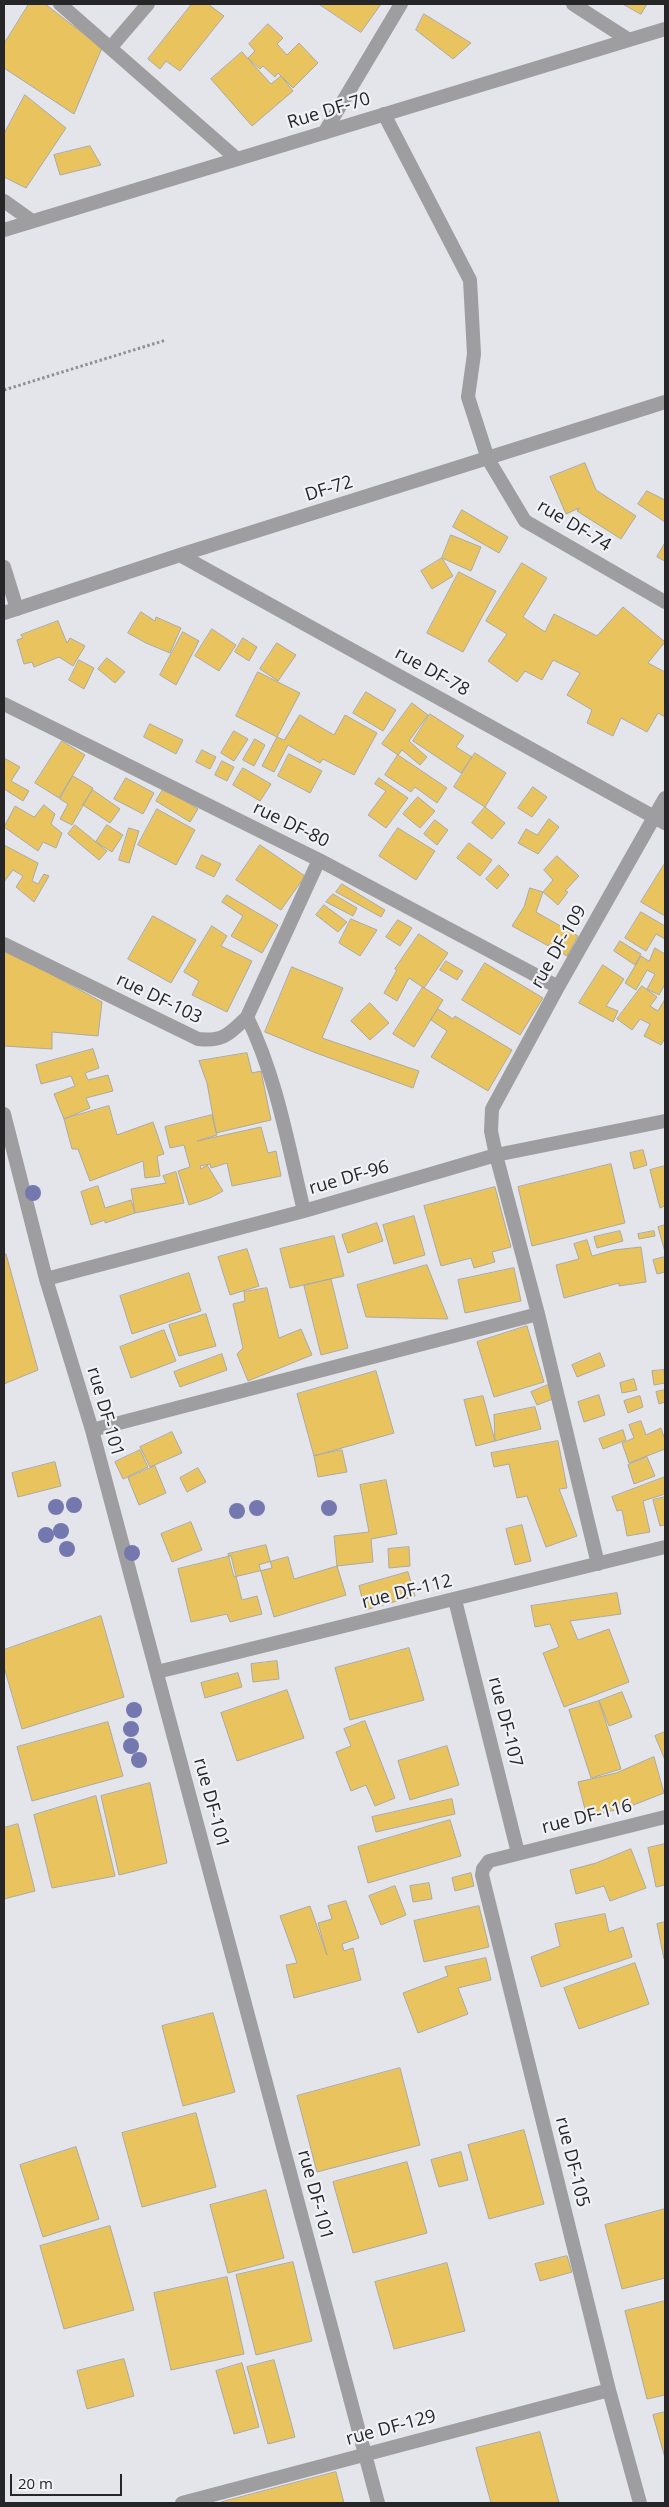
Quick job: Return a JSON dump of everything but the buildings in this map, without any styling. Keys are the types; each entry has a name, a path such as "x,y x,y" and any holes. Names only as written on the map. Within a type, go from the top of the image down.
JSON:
{"street":[{"path":"60,4 237,159"},
{"path":"111,47 148,4"},
{"path":"324,133 401,4"},
{"path":"573,4 629,40"},
{"name":"Rue DF-70","path":"4,230 665,29"},
{"name":"rue DF-74","path":"384,114 470,280 474,354 468,397 488,459 525,521 665,602"},
{"path":"4,201 32,221"},
{"name":"DF-72","path":"10,611 180,555 665,402"},
{"name":"rue DF-78","path":"180,555 660,820"},
{"path":"4,567 10,611"},
{"name":"rue DF-80","path":"4,704 319,860 558,987"},
{"name":"rue DF-109","path":"496,1155 490,1118 492,1109 558,987 660,820 665,798"},
{"name":"rue DF-103","path":"4,944 198,1039 214,1041 227,1036 247,1017 319,860"},
{"path":"247,1017 263,1048 304,1211"},
{"name":"rue DF-101","path":"4,1114 46,1279 92,1430 378,2503"},
{"name":"rue DF-96","path":"46,1279 304,1211 496,1155 665,1121"},
{"path":"496,1155 538,1314 598,1564"},
{"path":"92,1430 538,1314"},
{"name":"rue DF-112","path":"157,1672 665,1547"},
{"name":"rue DF-107","path":"455,1600 518,1854"},
{"name":"rue DF-116","path":"518,1854 665,1817"},
{"name":"rue DF-105","path":"518,1854 489,1861 483,1869 483,1882 640,2503"},
{"name":"rue DF-129","path":"182,2503 610,2390"}],"path":[{"path":"4,390 166,340"}]}
